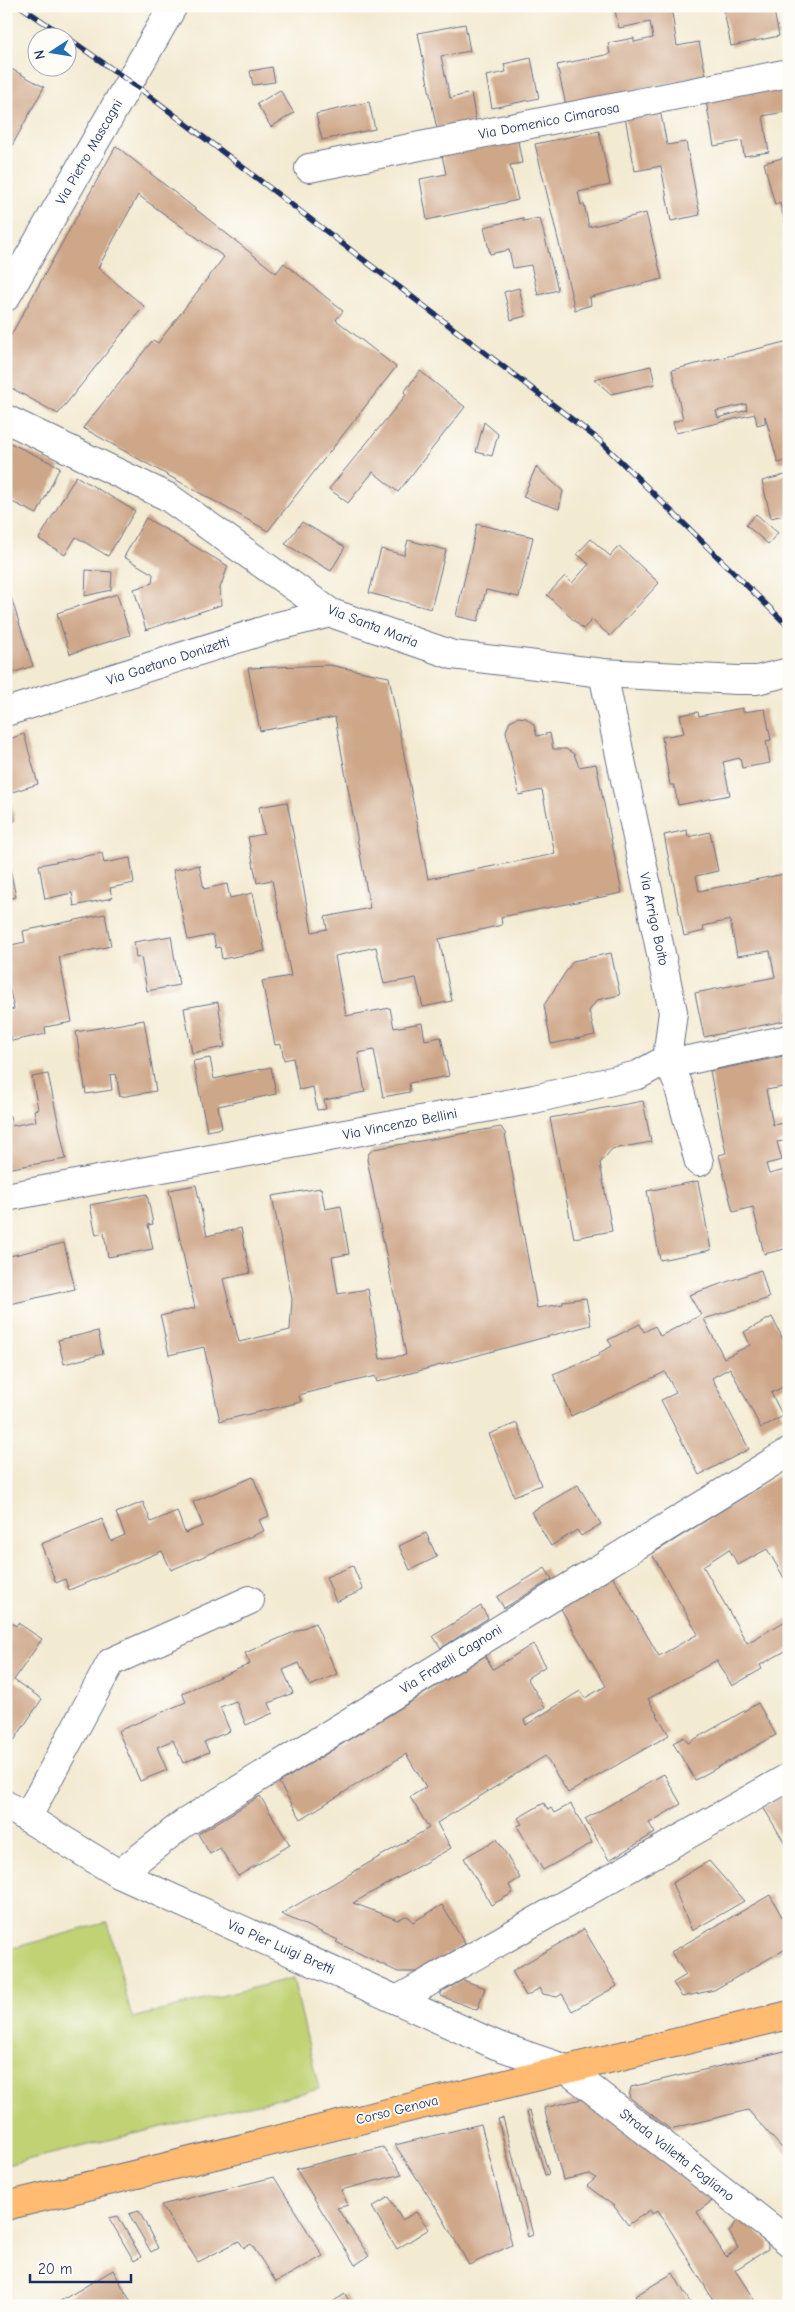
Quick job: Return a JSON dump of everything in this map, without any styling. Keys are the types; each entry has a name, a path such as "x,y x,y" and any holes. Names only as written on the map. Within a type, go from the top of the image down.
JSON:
{"main road":[{"name":"Corso Genova","path":"6,2206 789,2015"}],"street":[{"name":"Via Pietro Mascagni","path":"6,297 173,6"},
{"name":"Via Domenico Cimarosa","path":"308,168 789,73"},
{"name":"Via Santa Maria","path":"6,419 168,497 331,613 453,654 603,673 757,680 789,672"},
{"name":"Via Gaetano Donizetti","path":"6,712 278,626 331,613"},
{"name":"Via Arrigo Boito","path":"603,673 673,1012 667,1060"},
{"name":"Via Vincenzo Bellini","path":"6,1197 534,1099 638,1075 667,1060 689,1060 789,1039"},
{"path":"667,1060 678,1084 698,1162"},
{"name":"Via Fratelli Cagnoni","path":"119,1874 183,1824 789,1452"},
{"path":"16,1811 111,1662 250,1600"},
{"path":"397,2000 789,1777"},
{"name":"Via Pier Luigi Bretti","path":"16,1811 119,1874 496,2045 566,2069"},
{"name":"Strada Valletta Fogliano","path":"566,2069 789,2242"}],"green space":[{"path":"108,1922 132,2018 293,1978 319,2089 6,2165 6,1950"}],"building":[{"path":"614,6 671,6 677,46 699,42 706,75 566,105 557,65 610,54 608,43 634,38 634,42 653,38 650,22 619,28"},
{"path":"723,6 773,6 779,36 731,46"},
{"path":"465,24 470,51 441,56 450,98 471,93 476,122 437,130 418,33"},
{"path":"531,58 539,98 492,108 486,76 506,72 504,64"},
{"path":"6,66 44,87 6,157"},
{"path":"272,67 275,82 253,85 250,71"},
{"path":"789,84 789,111 763,116 769,152 744,156 742,141 714,146 706,101"},
{"path":"280,90 294,113 271,127 257,104"},
{"path":"369,102 375,129 322,140 316,114"},
{"path":"660,110 667,145 686,142 700,215 671,221 661,166 635,171 625,117"},
{"path":"599,131 610,185 578,192 581,205 584,204 589,227 646,213 662,279 590,297 591,305 575,310 535,144"},
{"path":"518,141 522,163 510,165 518,200 427,220 420,179 446,174 442,155"},
{"path":"116,146 276,273 284,263 343,311 336,320 396,367 268,531 83,428 153,340 158,343 224,257 138,195 98,268 144,306 58,414 6,385 6,344"},
{"path":"789,156 788,234 780,203 775,205 764,163"},
{"path":"523,218 523,221 540,218 558,290 538,295 531,265 513,268 509,250 490,254 484,227"},
{"path":"519,288 526,316 511,320 504,292"},
{"path":"789,341 789,460 778,463 765,416 765,423 757,425 755,414 676,433 673,422 683,419 672,370","holes":["746,404 747,410 718,418 716,411"]},
{"path":"651,366 655,384 611,394 594,379"},
{"path":"420,371 465,407 398,492 373,472 348,503 329,489 406,395 404,392"},
{"path":"484,422 498,434 492,456 476,452"},
{"path":"6,441 60,467 37,514 6,499"},
{"path":"536,467 563,491 559,509 523,497"},
{"path":"789,474 789,514 771,518 762,481"},
{"path":"76,476 135,511 108,556 76,537 65,555 39,539"},
{"path":"756,514 778,533 768,544 746,525"},
{"path":"146,518 228,566 220,588 221,605 146,630 134,589 152,583 153,574 124,557"},
{"path":"302,522 345,547 331,571 285,544"},
{"path":"477,524 533,537 519,597 486,590 478,621 456,616"},
{"path":"591,539 610,556 619,546 659,583 610,636 592,620 583,629 547,595 565,576 572,583 589,564 577,554"},
{"path":"408,540 446,550 431,609 369,593 381,549 404,555"},
{"path":"86,570 112,572 111,590 85,596"},
{"path":"6,582 33,666 6,675"},
{"path":"117,594 130,635 70,654 57,613"},
{"path":"329,665 389,677 428,879 555,854 542,790 519,795 506,731 510,721 518,717 526,718 534,725 537,736 550,733 553,749 566,749 574,754 579,767 596,764 622,893 501,917 502,925 439,939 452,1001 423,1007 416,978 384,984 376,947 335,956 346,1016 390,1008 394,1028 422,1023 425,1040 441,1037 449,1076 409,1083 410,1092 383,1097 374,1050 358,1053 365,1092 324,1100 326,1109 317,1110 313,1087 299,1090 293,1058 284,1060 281,1044 275,1045 262,981 291,976 272,880 257,883 248,837 264,834 259,807 287,802 312,932 327,929 325,917 370,908 335,717 260,731 248,668"},
{"path":"743,708 743,712 765,709 771,740 766,741 770,763 742,768 740,758 723,762 730,795 678,805 674,785 670,785 662,737 684,733 680,715 698,712 699,716"},
{"path":"24,734 38,784 9,793 15,821 6,823 6,740"},
{"path":"687,830 688,837 710,832 718,871 696,876 699,891 789,873 789,1020 704,1037 695,993 775,977 770,951 737,956 730,920 703,926 704,931 684,936 664,835"},
{"path":"102,853 104,863 130,858 134,883 110,888 112,898 74,906 72,893 45,899 39,865"},
{"path":"6,856 16,897 6,899"},
{"path":"199,865 204,889 227,884 230,898 253,893 265,951 222,959 220,947 216,948 213,935 188,940 173,870"},
{"path":"105,914 111,946 59,957 72,1022 45,1027 46,1034 12,1041 6,1015 6,1011 14,1009 6,974 6,946 25,942 23,931"},
{"path":"171,936 179,985 147,991 141,957 136,958 134,942"},
{"path":"611,953 620,995 597,1000 589,1011 595,1035 551,1044 544,1005 573,961"},
{"path":"218,1002 225,1047 192,1053 184,1008"},
{"path":"144,1020 156,1091 120,1097 116,1074 110,1075 112,1090 86,1094 76,1032"},
{"path":"789,1055 789,1086 766,1090 773,1125 789,1122 789,1140 777,1142 782,1160 766,1164 769,1174 789,1169 789,1248 764,1254 753,1207 733,1212 719,1155 726,1153 710,1071"},
{"path":"210,1058 214,1079 271,1067 276,1094 218,1106 222,1128 207,1131 193,1061"},
{"path":"48,1074 66,1159 6,1169 6,1114 10,1116 12,1126 36,1121 34,1110 38,1109 32,1077"},
{"path":"643,1101 651,1142 612,1149 600,1163 612,1231 574,1238 550,1118"},
{"path":"501,1127 505,1133 537,1308 563,1304 563,1301 586,1298 591,1325 377,1382 375,1376 299,1395 301,1402 220,1421 204,1347 169,1355 160,1316 195,1308 169,1190 196,1185 207,1236 241,1228 250,1273 223,1279 239,1342 290,1330 292,1299 272,1196 321,1188 325,1209 341,1206 349,1254 332,1257 338,1294 368,1289 380,1359 406,1355 367,1159 369,1153 374,1149"},
{"path":"698,1181 711,1250 660,1260 647,1191"},
{"path":"147,1194 153,1224 148,1225 153,1249 108,1257 104,1233 96,1235 90,1205"},
{"path":"64,1243 75,1289 6,1305 6,1257"},
{"path":"761,1270 769,1298 704,1319 724,1358 750,1345 744,1332 772,1317 784,1341 789,1339 789,1384 771,1393 783,1416 761,1428 730,1368 712,1378 749,1449 699,1475 661,1400 676,1393 665,1372 571,1416 553,1374 600,1355 599,1353 612,1346 608,1340 640,1324 644,1332 655,1326 660,1336 701,1315 689,1295"},
{"path":"98,1331 103,1354 64,1364 58,1340"},
{"path":"517,1423 541,1485 514,1496 489,1434"},
{"path":"789,1469 789,1586 767,1549 738,1565 729,1549 703,1566 747,1643 789,1619 789,1649 760,1665 762,1669 732,1686 717,1660 648,1699 669,1735 568,1793 545,1756 437,1823 451,1848 353,1903 398,1920 405,1916 409,1917 413,1922 442,1905 465,1944 417,1972 398,1972 336,1942 338,1940 281,1914 429,1828 410,1797 426,1787 406,1754 301,1819 279,1783 485,1656 493,1669 533,1644 546,1666 527,1678 545,1707 524,1720 526,1725 580,1691 585,1698 606,1686 561,1609 613,1577 659,1656 698,1634 652,1554"},
{"path":"253,1477 269,1516 259,1520 264,1531 171,1570 162,1551 69,1590 65,1579 56,1583 41,1544 102,1519 111,1541 116,1539 125,1535 116,1513 143,1502 151,1522 177,1511 185,1533 203,1526 193,1502"},
{"path":"578,1485 601,1524 581,1536 577,1530 551,1546 531,1512"},
{"path":"426,1533 437,1557 410,1570 399,1546"},
{"path":"353,1566 363,1590 336,1602 326,1577"},
{"path":"545,1568 552,1579 504,1608 497,1597"},
{"path":"481,1606 488,1618 441,1648 433,1636"},
{"path":"6,1619 16,1626 18,1623 42,1639 14,1680 42,1699 13,1742 6,1738"},
{"path":"315,1623 337,1674 310,1686 299,1663 283,1670 293,1693 269,1703 273,1713 246,1725 236,1701 220,1707 230,1731 204,1742 209,1752 183,1763 173,1740 157,1747 167,1770 140,1781 118,1731 186,1702 182,1693 250,1664 245,1653"},
{"path":"758,1703 776,1735 695,1780 673,1743 684,1737 688,1743"},
{"path":"664,1774 681,1804 649,1823 655,1833 609,1860 585,1819"},
{"path":"789,1792 789,1850 763,1807"},
{"path":"260,1796 290,1845 238,1876 220,1848 210,1854 198,1834"},
{"path":"544,1803 548,1810 551,1808 554,1813 571,1804 592,1843 543,1870 517,1826 522,1824 518,1818"},
{"path":"497,1839 520,1878 509,1885 513,1893 491,1905 464,1858"},
{"path":"709,1861 744,1901 692,1931 672,1883"},
{"path":"770,1895 782,1917 789,1916 789,1947 714,1990 682,1997 673,1983 686,1975 671,1952"},
{"path":"584,1929 617,1986 572,2011 562,1994 557,1997 543,1994 540,1988 526,1996 512,1971"},
{"path":"463,1980 485,1988 477,2010 441,1996 441,1992"},
{"path":"789,2050 789,2156 748,2110 670,2129 629,2097 631,2087"},
{"path":"585,2098 716,2198 697,2212 726,2257 738,2248 729,2232 740,2217 768,2241 768,2249 735,2270 758,2306 717,2306 658,2210 652,2214 650,2210 628,2225 614,2206 587,2186 596,2178 590,2174 563,2180 544,2108"},
{"path":"530,2111 549,2174 545,2175 527,2112"},
{"path":"503,2118 533,2235 528,2237 498,2119"},
{"path":"481,2124 512,2245 469,2265 439,2212 395,2145"},
{"path":"383,2147 402,2174 341,2190 348,2205 337,2208 369,2256 355,2265 296,2169"},
{"path":"274,2177 323,2256 276,2282 251,2244 244,2248 239,2241 198,2262 161,2205"},
{"path":"389,2197 402,2220 416,2212 429,2229 397,2249 372,2207"},
{"path":"139,2211 158,2248 151,2252 129,2214"},
{"path":"118,2216 141,2257 134,2261 109,2218"},
{"path":"113,2270 131,2302 125,2306 52,2306"},
{"path":"673,2273 692,2306 641,2306 635,2296"},
{"path":"345,2294 352,2306 326,2306"}],"railway":[{"path":"20,6 52,28"},
{"path":"78,45 143,91 599,440 789,627"}]}
